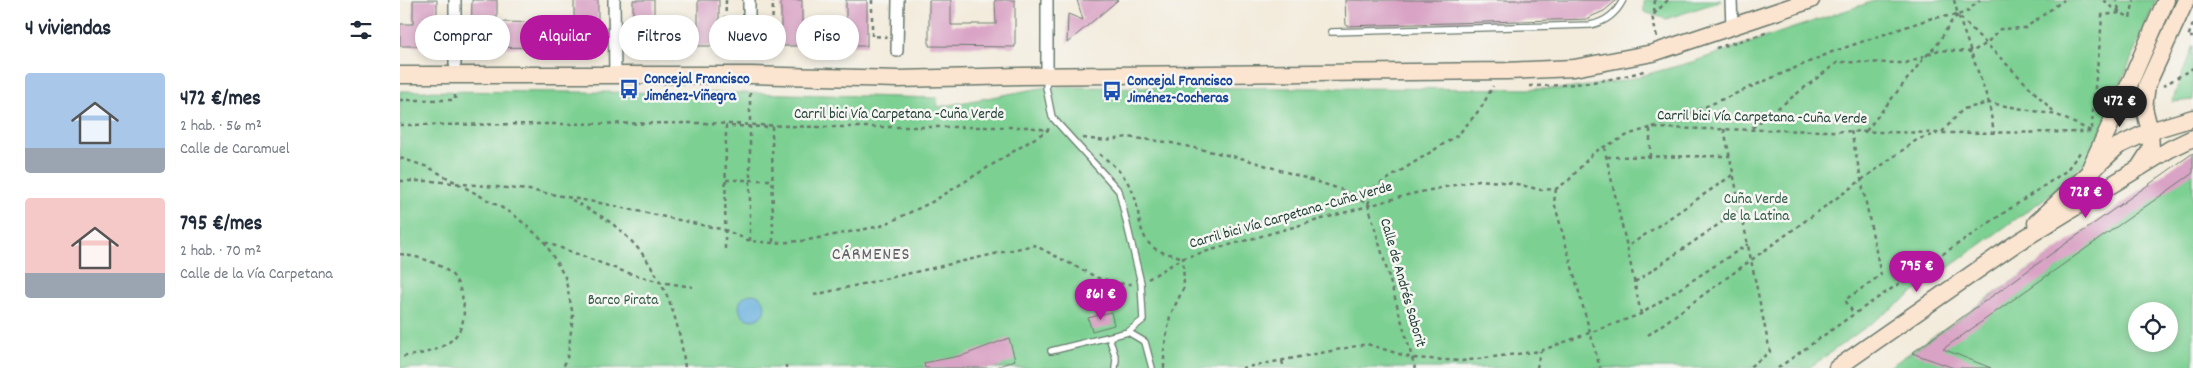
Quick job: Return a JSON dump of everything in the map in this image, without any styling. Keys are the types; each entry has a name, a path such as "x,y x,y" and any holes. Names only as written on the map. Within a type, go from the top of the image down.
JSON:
{"street":[{"path":"455,0 455,64"},
{"path":"614,0 615,75"},
{"path":"749,0 749,15"},
{"path":"898,0 898,51"},
{"path":"1047,0 1047,76"},
{"path":"1731,0 1732,26"},
{"path":"400,75 750,75 898,79 1507,71 1574,68 1660,50 1811,0"},
{"path":"2015,244 2088,172 2099,141 2166,0"},
{"path":"2139,168 2151,148 2150,131 2144,108 2147,85 2186,0"},
{"path":"2099,141 2118,146 2150,131 2193,118"},
{"path":"1837,368 2015,244 2170,148 2193,138"},
{"path":"2099,141 2118,167 2139,168"}],"lane":[{"path":"1331,32 1590,25 1610,18 1623,0"},
{"path":"1047,76 1046,87 1052,117 1119,191 1141,283 1143,320 1128,332 1051,351"},
{"path":"1128,332 1145,342 1152,368"},
{"path":"1109,337 1116,359 1115,368"}],"path":[{"path":"872,0 872,36 898,37"},
{"path":"1655,0 1654,14 1652,16 1660,50"},
{"path":"1654,14 1668,0"},
{"path":"1954,0 1989,103 1994,133"},
{"path":"1650,157 1650,128 1686,115 1832,52 1932,18 1958,15 1966,12 1980,0"},
{"path":"1751,128 1838,62 1906,63 1924,58 1939,50 1971,52 1986,44 2000,29 2025,28 2064,0"},
{"path":"2104,0 2120,13 2130,18 2134,0"},
{"path":"2116,0 2120,13"},
{"path":"2099,141 2093,98 2100,50 2102,14 2120,13"},
{"path":"1958,15 2057,115 2099,141"},
{"path":"1866,131 1924,58 1937,45 1951,22 1958,15"},
{"path":"2193,24 2188,37 2193,37"},
{"path":"1710,51 1766,33"},
{"path":"1527,86 1562,86 1624,77 1652,68"},
{"path":"1082,138 1106,141 1126,138 1167,142 1245,159 1340,189 1368,204 1375,187 1458,135 1481,108 1492,86 1501,86"},
{"path":"400,100 455,100 455,92"},
{"path":"750,93 750,241"},
{"path":"1648,335 1918,139 1941,133 1963,109 1989,103 2057,115"},
{"path":"400,181 431,181 529,190 725,230 750,241 773,243 802,241 881,226 932,202 1048,130 1052,117"},
{"name":"Carril bici Vía Carpetana -Cuña Verde","path":"400,125 597,123 827,127 1028,127 1048,130 1072,138"},
{"path":"1759,123 1761,130"},
{"path":"725,249 726,126 772,127 773,243"},
{"name":"Carril bici Vía Carpetana -Cuña Verde","path":"1094,150 1116,166 1128,183 1135,199 1140,228 1154,248 1183,258 1368,204 1480,180 1513,183 1541,190 1556,190 1569,180 1594,152 1630,134 1650,128 1994,133 2099,141"},
{"path":"1724,129 1770,352 1748,368"},
{"path":"1851,131 1863,180 1881,274 1845,300 1854,314"},
{"path":"1604,147 1642,314"},
{"path":"1778,368 1854,314 2066,171 2084,148"},
{"path":"1607,158 1730,156"},
{"path":"400,158 428,168 513,214 544,241 565,277 572,315 568,355 563,368"},
{"path":"1627,247 1734,174"},
{"path":"726,180 772,180"},
{"path":"1556,190 1554,202 1600,368"},
{"path":"569,198 614,225 641,250 667,291 682,342 685,368"},
{"name":"Calle de Andrés Saborit","path":"1368,204 1415,368"},
{"path":"1634,282 1741,209"},
{"path":"544,241 625,272 660,282 693,287"},
{"path":"1242,368 1367,344 1412,358 1462,361 1540,351 1590,331 1642,314 1748,244"},
{"path":"814,295 1034,246 1098,278 1124,284 1141,283 1183,258 1184,286 1170,316 1164,351 1164,368"},
{"path":"400,254 435,263 452,274 461,292 464,310 462,329 450,342 423,354 400,357"},
{"path":"1537,368 1540,351"},
{"path":"1282,361 1284,368"}],"green space":[{"path":"1644,0 1721,1 1666,19 1644,12"},
{"name":"Cuña Verde de la Latina","path":"1877,0 2156,0 2089,159 2048,196 1809,368 400,368 400,91 750,93 937,98 938,107 1046,87 1565,89 1622,81 1692,62"},
{"path":"2193,45 2193,100 2172,102"},
{"path":"2193,156 2193,368 1888,368"}],"water":[{"path":"752,294 761,298 765,307 761,316 752,320 743,316 739,307 743,298"}],"building":[{"path":"413,0 437,0 437,15 415,15 415,46 400,46 400,24 413,24"},
{"path":"472,0 497,0 497,15 472,15"},
{"path":"574,0 598,0 598,15 574,15"},
{"path":"633,0 654,0 654,15 633,15"},
{"path":"698,0 719,0 719,15 709,15 709,46 699,46"},
{"path":"781,0 802,0 802,15 796,15 796,46 786,46 786,15 781,15"},
{"path":"846,0 867,0 867,46 859,46 859,15 846,15"},
{"path":"929,0 951,0 951,25 972,25 996,24 995,0 1015,0 1015,47 929,46"},
{"path":"1077,0 1118,0 1067,43 1068,14 1083,20"},
{"path":"1345,0 1617,0 1604,11 1590,17 1590,19 1346,26"},
{"path":"510,22 520,22 520,47 510,47"},
{"path":"2193,153 2193,173 1943,349 1991,368 1954,368 1912,353"},
{"path":"1111,312 1114,325 1092,331 1088,318"},
{"path":"1009,338 1015,360 994,368 925,368 924,363 964,355"}],"place":[{"name":"Concejal Francisco Jiménez-Viñegra","path":"629,89"},
{"name":"Concejal Francisco Jiménez-Cocheras","path":"1112,91"}],"district":[{"name":"CÁRMENES","path":"871,255"}],"park label":[{"name":"Barco Pirata","path":"623,301"}]}
